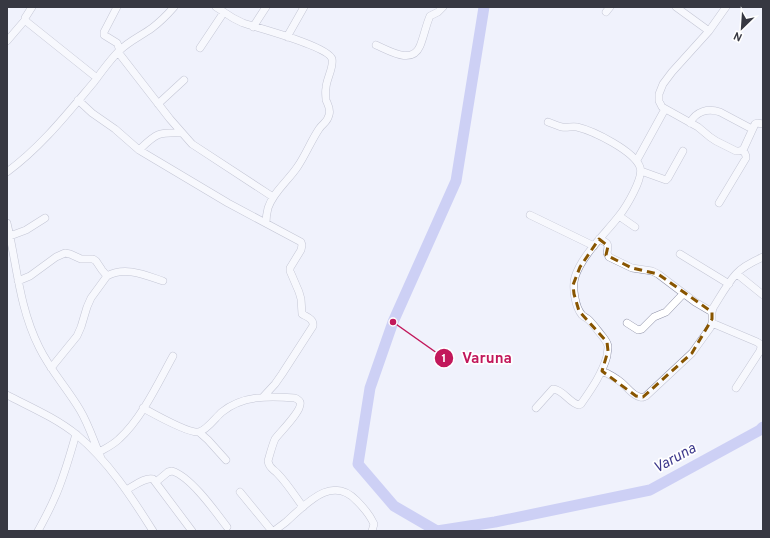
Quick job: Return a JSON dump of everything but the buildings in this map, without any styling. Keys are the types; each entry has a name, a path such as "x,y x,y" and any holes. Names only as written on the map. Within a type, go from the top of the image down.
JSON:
{"street":[{"path":"7,41 25,20 32,7"},
{"path":"117,7 104,34 118,43 119,51 158,104 182,133 197,148 273,197"},
{"path":"7,172 39,145 119,51 152,28 174,7"},
{"path":"216,7 243,24 287,37 320,49 332,58 332,64 326,87 326,96 330,114 327,122 319,129 298,166 273,197 268,208 266,223"},
{"path":"253,27 266,7"},
{"path":"287,37 304,7"},
{"path":"376,45 398,54 407,56 413,54 417,51 420,45 430,16 443,7"},
{"path":"676,7 709,31"},
{"path":"726,7 709,31 680,62 663,84 659,94 659,102 662,108 698,127 716,141 736,151 744,148 755,124 763,124"},
{"path":"200,48 224,12"},
{"path":"25,20 97,78"},
{"path":"158,104 184,80"},
{"path":"78,100 139,150 228,203 302,244 301,250 290,268 290,271 301,299 302,314 312,320 313,324 282,374 263,397"},
{"path":"637,160 665,109"},
{"path":"690,123 699,112 715,110 752,129"},
{"path":"536,408 553,389 558,390 575,404 581,404 602,372 605,365 608,346 607,342 579,311 574,294 574,285 580,267 599,239 619,216 630,198 638,183 641,171 637,160 614,143 573,126 561,127 548,122"},
{"path":"139,150 148,141 160,133 182,133"},
{"path":"719,203 746,158 745,153 742,150"},
{"path":"641,171 666,180 683,151"},
{"path":"530,215 594,246"},
{"path":"619,216 635,227"},
{"path":"10,236 26,230 46,218"},
{"path":"7,223 18,281 30,326 39,347 51,368 80,409 100,455"},
{"path":"599,239 608,244 607,253 609,257 632,268 639,270 646,269 658,274 683,294 712,312"},
{"path":"18,281 30,276 56,257 65,253 81,259 93,259 108,276"},
{"path":"680,254 729,284"},
{"path":"602,372 621,381 636,396 643,397 672,373 692,352 710,328 712,323 712,312 737,274 746,266 763,257"},
{"path":"51,368 77,336 82,327 91,298 108,276 114,272 121,271 144,275 162,281"},
{"path":"737,274 763,295"},
{"path":"627,323 638,330 642,329 654,317 666,312 683,294"},
{"path":"712,323 760,344 760,351 736,388"},
{"path":"100,455 127,431 143,408 173,356"},
{"path":"8,397 57,421 76,434 100,455 126,490 153,531"},
{"path":"199,432 223,411 246,400 263,397 295,398 299,400 300,406 292,420 276,439 268,461 271,468 284,481 303,507"},
{"path":"143,408 172,423 192,431 199,432 226,460"},
{"path":"38,531 56,496 76,434"},
{"path":"156,482 168,472 172,471 181,476 194,486 228,527"},
{"path":"126,490 150,478 153,479 192,531"},
{"path":"240,492 273,531 285,523 314,497 324,492 335,490 345,492 353,497 371,517 374,524 372,531"}],"highlighted area":[{"path":"599,239 608,246 606,255 632,268 658,274 712,312 712,319 692,353 643,397 636,396 602,371 608,351 607,342 579,311 573,285 580,267"}],"waterway":[{"name":"Varuna","path":"484,7 456,181 393,322 370,388 358,464 394,506 437,531 495,522 650,490 763,427"}],"place":[{"name":"Varuna","path":"393,322"}]}
